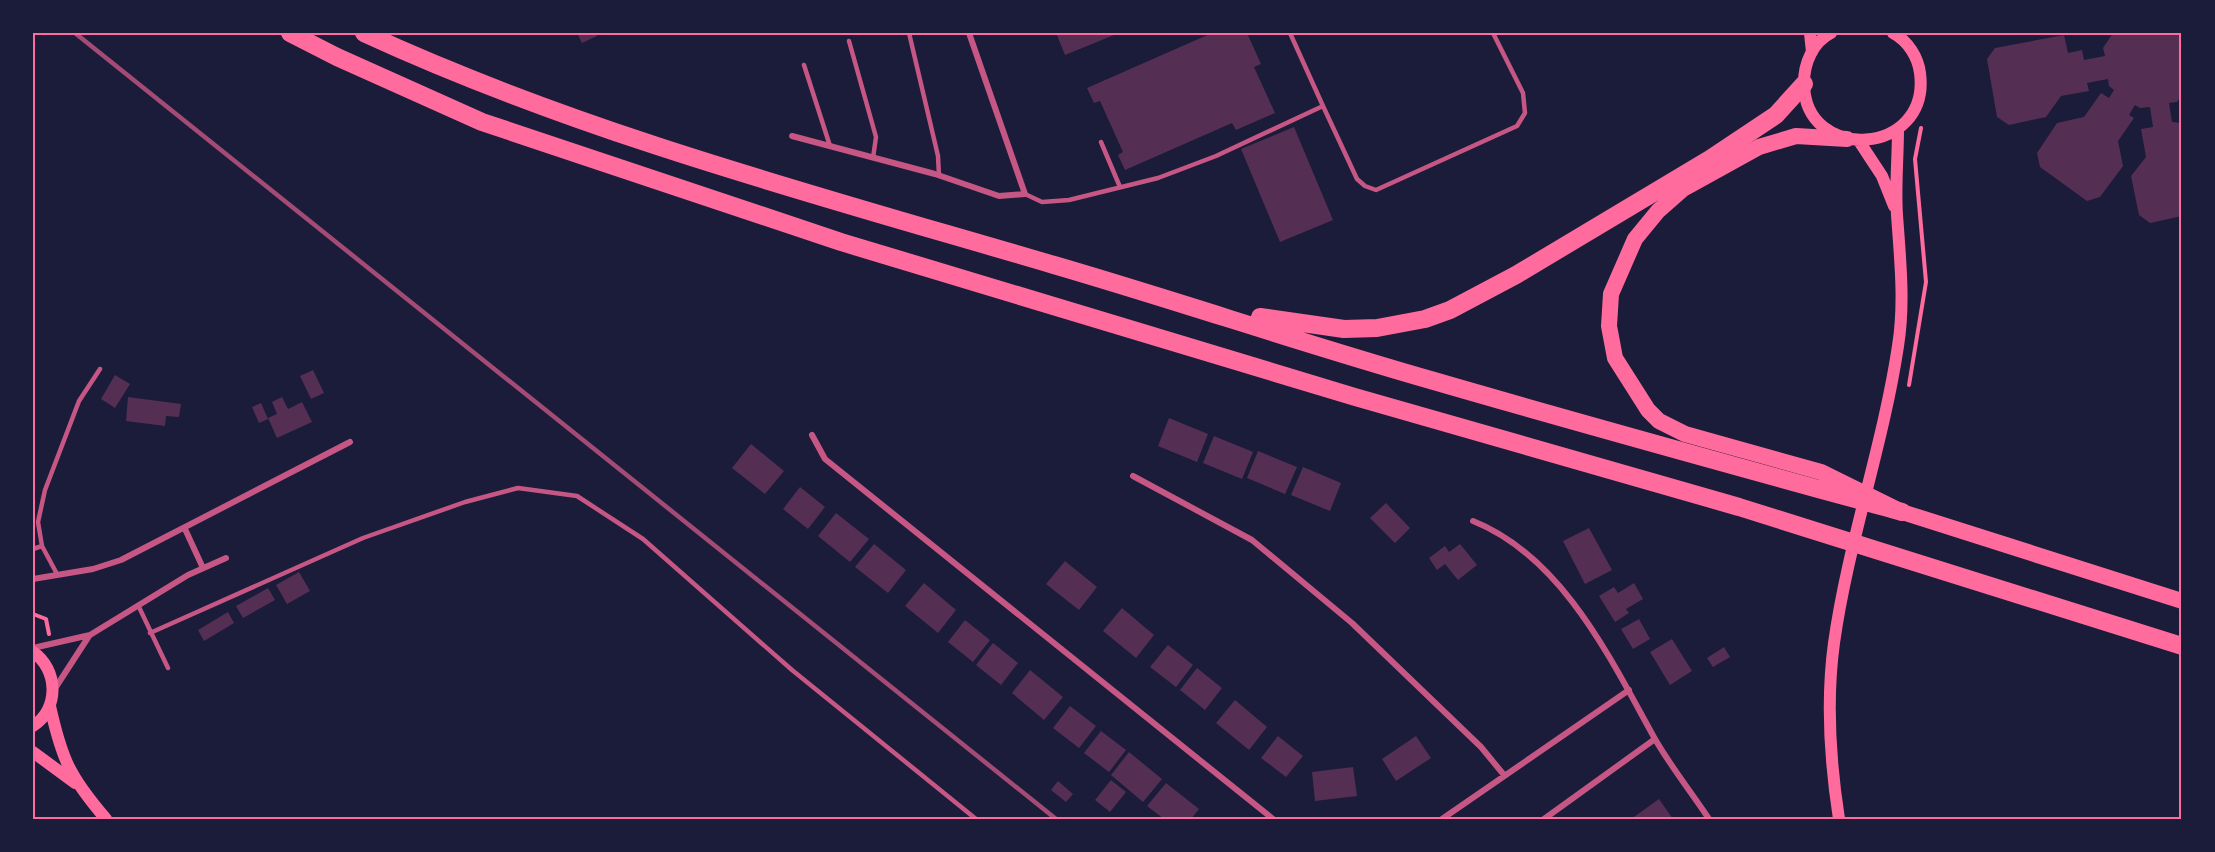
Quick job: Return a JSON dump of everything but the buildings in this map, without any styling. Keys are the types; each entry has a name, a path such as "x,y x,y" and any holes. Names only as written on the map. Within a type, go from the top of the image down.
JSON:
{"highway":[{"path":"290,33 337,57 482,122 841,242 1355,397 1739,507 2182,646"},
{"path":"364,33 429,63 544,107 885,215 1208,310 1429,380 1902,512 2182,601"},
{"path":"1208,310 1344,329 1377,328 1425,320 1516,275 1710,159 1776,115 1804,84"},
{"path":"1853,140 1796,136 1768,144 1716,169 1683,189 1658,211 1635,239 1611,294 1609,326 1615,357 1648,410 1659,421 1685,434 1821,472 1902,512"}],"main road":[{"path":"1810,33 1812,52"},
{"path":"1831,33 1825,36 1812,52 1807,62 1804,84 1809,107 1815,117 1833,133 1853,140 1872,140 1898,129 1912,114 1918,102 1921,81 1915,57 1909,46 1893,33"},
{"path":"1839,819 1830,739 1830,685 1842,596 1880,440 1899,344 1901,255 1897,213 1898,129"},
{"path":"1853,140 1881,176 1897,213"},
{"path":"33,650 46,664 54,690 50,706 39,722 33,726"},
{"path":"50,706 59,749 76,784"},
{"path":"33,753 76,784 106,819"}],"street":[{"path":"792,136 939,176 999,196 1025,194 969,33"},
{"path":"812,435 825,459 1273,819"},
{"path":"33,579 93,569 121,560 350,442"},
{"path":"1133,476 1252,540 1352,623 1481,747 1504,775"},
{"path":"1473,521 1510,542 1540,567 1585,622 1629,690 1655,739 1710,819"},
{"path":"185,529 203,568"},
{"path":"33,650 90,635 203,568 226,558"},
{"path":"54,690 90,635"},
{"path":"1442,819 1629,690"},
{"path":"1544,819 1655,739"}],"lane":[{"path":"909,33 939,156 939,176"},
{"path":"1290,33 1357,179 1365,186 1376,190 1517,126 1525,113 1523,93 1493,33"},
{"path":"849,41 876,137 873,158"},
{"path":"804,65 830,146"},
{"path":"1025,194 1042,202 1069,200 1158,178 1216,156 1323,106"},
{"path":"1101,142 1120,187"},
{"path":"57,574 42,546 39,522 45,490 79,401 100,369"},
{"path":"150,633 363,538 465,502 518,488 576,496 644,539 792,670 975,819"},
{"path":"33,549 42,546"},
{"path":"138,606 168,668"}],"path":[{"path":"1907,393 1926,282 1915,159 1918,135 1923,125"},
{"path":"33,614 46,619 49,637 52,636"}],"railway":[{"path":"75,33 1056,819"}]}
